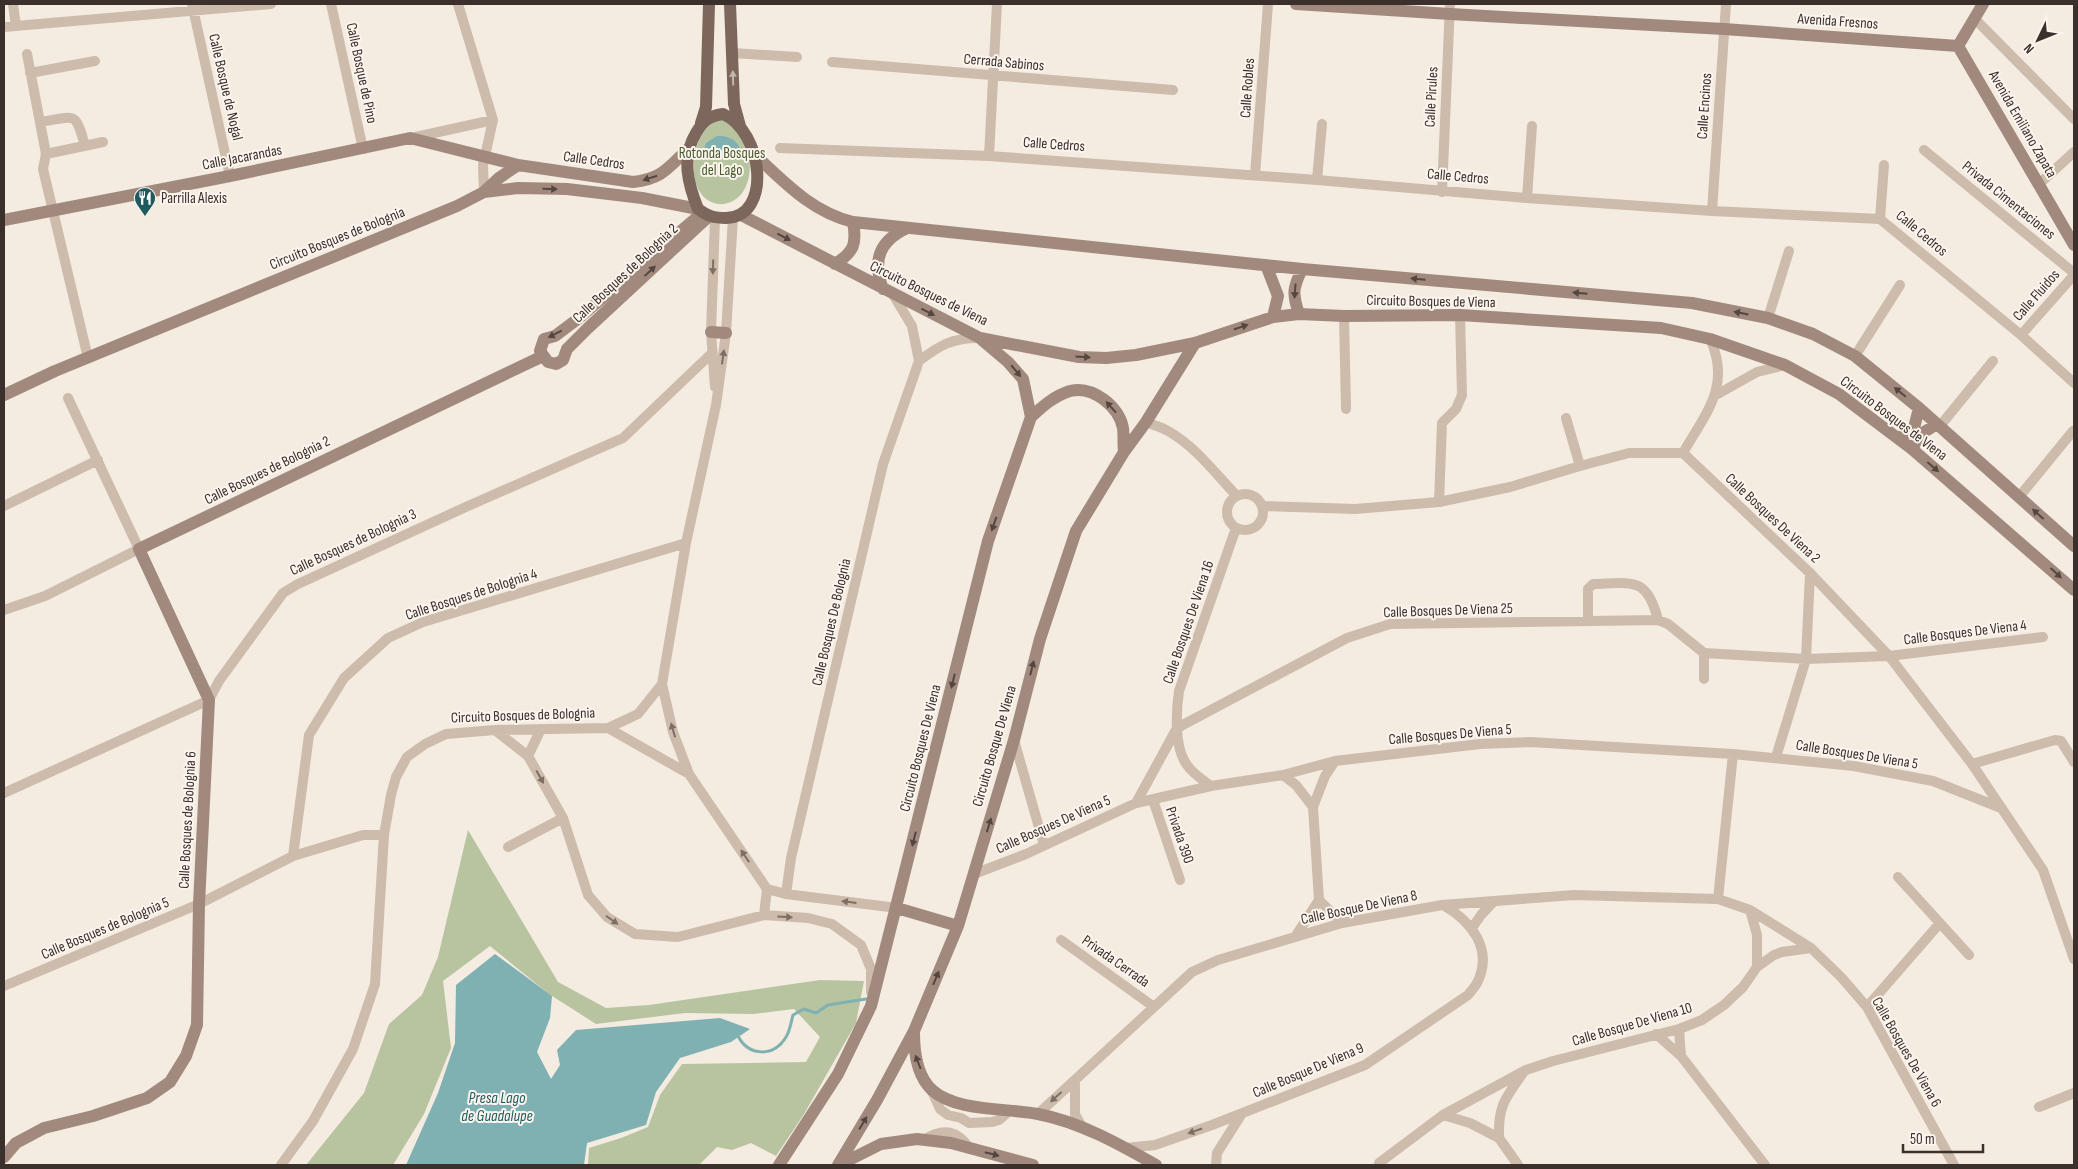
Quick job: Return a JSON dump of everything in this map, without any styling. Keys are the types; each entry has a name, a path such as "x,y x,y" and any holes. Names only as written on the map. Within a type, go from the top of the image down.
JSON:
{"main road":[{"path":"702,123 712,116 723,114 733,119 749,140 755,155 757,186 753,200 737,216 706,214 690,188 688,150 702,123 706,107 708,4"},
{"path":"730,4 734,104 740,126"},
{"name":"Avenida Fresnos","path":"1296,4 1450,9 1958,46"},
{"path":"1958,46 1983,4"},
{"name":"Avenida Emiliano Zapata","path":"1958,46 2074,245"},
{"name":"Calle Jacarandas","path":"4,220 52,209 230,176 410,138 486,156"},
{"name":"Calle Cedros","path":"486,156 518,165 633,182 650,180 663,172 688,150"},
{"name":"Circuito Bosques de Viena","path":"755,155 810,204 830,215 853,222 1302,269 1692,303 1768,318 1813,334 1855,356 1919,408 2074,546"},
{"path":"518,165 518,188"},
{"path":"484,192 499,178 518,165"},
{"name":"Circuito Bosques de Bolognia","path":"4,395 88,358 457,206 484,192 518,188 586,192 642,198 706,214"},
{"name":"Calle Bosques de Bolognia 2","path":"706,214 588,328 568,349 563,360 556,364 548,362 540,351 544,339 555,336 579,318 706,214"},
{"name":"Circuito Bosques de Viena","path":"737,216 980,338 1078,357 1106,358 1136,355 1195,344 1273,316 1299,314 1344,316 1460,315 1661,328 1710,339 1785,366 1839,394 1912,448 2074,590"},
{"path":"835,264 853,248 855,243 853,222"},
{"path":"888,291 878,271 880,253 886,242 907,228"},
{"path":"1266,265 1278,296 1273,316"},
{"path":"1299,314 1293,293 1302,269"},
{"path":"711,332 726,333"},
{"name":"Circuito Bosques De Viena","path":"779,1165 838,1074 871,1006 988,541 1031,417 1023,380 1008,362 980,338"},
{"name":"Circuito Bosque De Viena","path":"839,1165 914,1031 958,926 1014,740 1040,639 1067,553 1082,519 1195,344"},
{"name":"Calle Bosques de Bolognia 2","path":"139,549 543,356"},
{"path":"1031,417 1048,401 1071,391 1084,391 1100,397 1114,408 1123,428 1124,452"},
{"path":"1899,438 1914,428 1919,408"},
{"path":"1912,448 1921,434 1938,425"},
{"name":"Calle Bosques de Bolognia 6","path":"4,1157 16,1143 44,1128 93,1116 147,1098 170,1082 186,1056 198,1025 199,904 209,700 139,549"},
{"path":"897,908 958,926"},
{"path":"914,1031 915,1055 931,1089 952,1101 1009,1112 1038,1114 1082,1127 1156,1165"},
{"path":"839,1165 881,1144 930,1136 1030,1165"}],"street":[{"path":"12,4 16,26"},
{"path":"4,27 192,7 271,4"},
{"name":"Calle Bosque de Pino","path":"331,4 363,149"},
{"path":"458,4 493,120 482,177 484,192"},
{"path":"989,156 997,4"},
{"name":"Calle Robles","path":"1255,175 1268,4"},
{"name":"Calle Encinos","path":"1712,210 1726,4"},
{"name":"Calle Bosque de Nogal","path":"192,7 230,176"},
{"name":"Calle Pirules","path":"1442,192 1450,9"},
{"path":"1975,18 2074,119"},
{"path":"27,54 46,154 43,167 88,358"},
{"path":"732,54 797,57"},
{"path":"30,73 95,61"},
{"name":"Cerrada Sabinos","path":"832,62 1173,90"},
{"path":"40,122 76,119 85,146"},
{"path":"410,138 493,120"},
{"path":"1317,180 1322,124"},
{"path":"1527,198 1532,126"},
{"path":"46,154 103,142"},
{"name":"Calle Cedros","path":"780,148 989,156 1255,175 1442,192 1880,219 2021,336 2074,384"},
{"name":"Privada Cimentaciones","path":"1924,150 2074,274"},
{"path":"2039,184 2074,152"},
{"path":"1880,219 1884,166"},
{"name":"Circuito Bosques de Bolognia","path":"706,214 711,354 716,405"},
{"name":"Circuito Bosques de Bolognia","path":"280,1165 313,1122 353,1049 375,984 384,835 390,795 396,777 408,757 425,744 446,734 495,730 608,728 638,714 662,684 686,543 716,405 726,333 737,216"},
{"path":"1768,318 1789,251"},
{"name":"Calle Fluidos","path":"2021,336 2074,274"},
{"path":"1855,356 1900,285"},
{"path":"888,291 912,326 919,360 946,342 963,338 980,338"},
{"path":"1439,502 1442,423 1456,409 1462,395 1460,315"},
{"path":"1344,316 1346,409"},
{"path":"579,318 588,328"},
{"path":"1262,506 1355,508 1439,502 1510,488 1580,466 1629,454 1683,454 1716,395 1719,363 1710,339"},
{"name":"Calle Bosques de Bolognia 3","path":"209,700 219,681 283,593 298,584 468,506 623,438 711,354"},
{"name":"Calle Bosques De Bolognia","path":"786,894 791,858 881,474 919,360"},
{"path":"1938,425 1993,361"},
{"path":"1716,395 1757,372 1785,366"},
{"name":"Calle Bosques de Bolognia 6","path":"68,398 139,549"},
{"path":"1566,418 1580,466"},
{"path":"1146,422 1168,431 1194,451 1236,495"},
{"path":"2019,497 2073,431"},
{"name":"Calle Bosques De Viena 2","path":"1683,454 1810,573 1890,656 1972,764 2042,870 2074,959"},
{"path":"4,506 98,460"},
{"path":"1252,494 1262,506 1263,517 1257,526 1246,530 1236,528 1226,516 1230,500 1236,495 1252,494"},
{"name":"Calle Bosques De Viena 16","path":"1211,786 1186,765 1181,755 1176,707 1179,691 1236,528"},
{"name":"Calle Bosques de Bolognia 4","path":"293,856 309,735 344,678 388,638 423,622 686,543"},
{"name":"Calle Bosques de Bolognia 2","path":"4,610 45,596 139,549"},
{"path":"1776,757 1806,659 1810,573"},
{"path":"1588,621 1588,589 1590,586 1593,584 1634,583 1649,595 1653,601 1658,620 1668,624 1704,653 1806,659"},
{"name":"Calle Bosques De Viena 25","path":"1177,728 1347,638 1379,627 1403,624 1658,620"},
{"name":"Calle Bosques De Viena 4","path":"1806,659 1890,656 2043,637"},
{"path":"1704,653 1704,679"},
{"path":"662,684 673,732 689,774 767,889 764,915"},
{"path":"4,793 209,700"},
{"path":"608,728 689,774"},
{"name":"Calle Bosques De Viena 16","path":"1136,803 1177,728"},
{"path":"528,756 541,729"},
{"name":"Circuito Bosques de Bolognia","path":"495,730 528,756 562,818 588,894 607,917 635,934 678,937 764,915 808,918 832,924 861,945 871,968 871,1006"},
{"path":"1014,740 1044,845"},
{"path":"1972,764 2055,740 2061,741 2074,762"},
{"name":"Calle Bosques De Viena 5","path":"974,874 1044,845 1136,803 1211,786 1284,775 1335,762 1480,744 1530,742 1776,757 1854,766 1933,781 2001,808"},
{"path":"1718,899 1733,754"},
{"path":"1295,937 1319,900 1312,807 1325,776 1335,762"},
{"path":"1284,775 1296,785 1312,807"},
{"name":"Privada 390","path":"1153,800 1180,880"},
{"path":"508,847 562,818"},
{"name":"Calle Bosques de Bolognia 5","path":"4,986 199,904 293,856 363,835 384,835"},
{"path":"1898,877 1970,955"},
{"path":"767,889 786,894 897,908"},
{"name":"Calle Bosque De Viena 8","path":"1038,1114 1192,972 1218,960 1342,923 1442,904 1574,896 1718,899"},
{"name":"Calle Bosques De Viena 6","path":"1718,899 1750,910 1811,948 1841,976 1867,1006 1954,1165"},
{"path":"1319,900 1342,923"},
{"path":"1472,928 1494,901"},
{"name":"Calle Bosque De Viena 9","path":"1126,1148 1155,1145 1241,1115 1365,1064 1468,995 1477,983 1482,963 1480,944 1472,928 1458,914 1442,904"},
{"path":"1750,910 1758,935 1757,967"},
{"path":"1867,1006 1940,923"},
{"name":"Privada Cerrada","path":"1061,940 1154,1007"},
{"name":"Calle Bosque De Viena 10","path":"1379,1163 1443,1116 1526,1070 1553,1061 1679,1029 1702,1020 1724,1005 1743,987 1757,967 1774,955 1811,948"},
{"path":"1679,1029 1681,1056"},
{"path":"1656,1034 1681,1056 1762,1164"},
{"path":"1499,1138 1498,1119 1501,1106 1526,1070"},
{"path":"1075,1080 1075,1114 1082,1127"},
{"path":"930,1136 942,1122 940,1109 931,1089"},
{"path":"2039,1107 2074,1092"},
{"path":"940,1109 948,1115 961,1118 969,1123"},
{"path":"960,1137 961,1128 969,1123 992,1122 999,1120 1009,1112"},
{"path":"1216,1165 1217,1153 1241,1115"},
{"path":"1443,1116 1470,1123 1499,1138 1518,1165"},
{"path":"930,1136 953,1132 970,1149"}],"green space":[{"name":"Rotonda Bosques del Lago","path":"718,119 730,120 747,141 749,151 749,176 743,191 734,200 723,204 711,202 701,194 695,180 694,160 696,147 704,131"},
{"path":"468,830 558,982 606,1008 649,1005 820,980 864,981 856,1023 804,1114 776,1156 751,1143 732,1150 717,1147 699,1165 588,1165 589,1148 648,1127 660,1095 682,1064 806,1062 820,1037 794,1009 753,1014 685,1013 596,1024 549,994 490,946 443,981 451,1048 424,1114 393,1165 306,1165 364,1093 389,1024 422,995 438,957"}],"water":[{"path":"717,136 732,139 738,145 741,160 702,156 706,143"},
{"name":"Presa Lago de Guadalupe","path":"495,954 552,996 550,1018 537,1052 551,1079 560,1065 557,1050 576,1030 720,1018 750,1029 731,1042 680,1058 656,1092 646,1125 587,1143 584,1165 406,1165 438,1093 455,1043 456,985"}],"waterway":[{"path":"738,1036 748,1048 755,1051 768,1051 781,1044 786,1037 793,1015 804,1009 816,1013 828,1005 866,999"}],"place":[{"name":"Parrilla Alexis","path":"145,217"}]}
